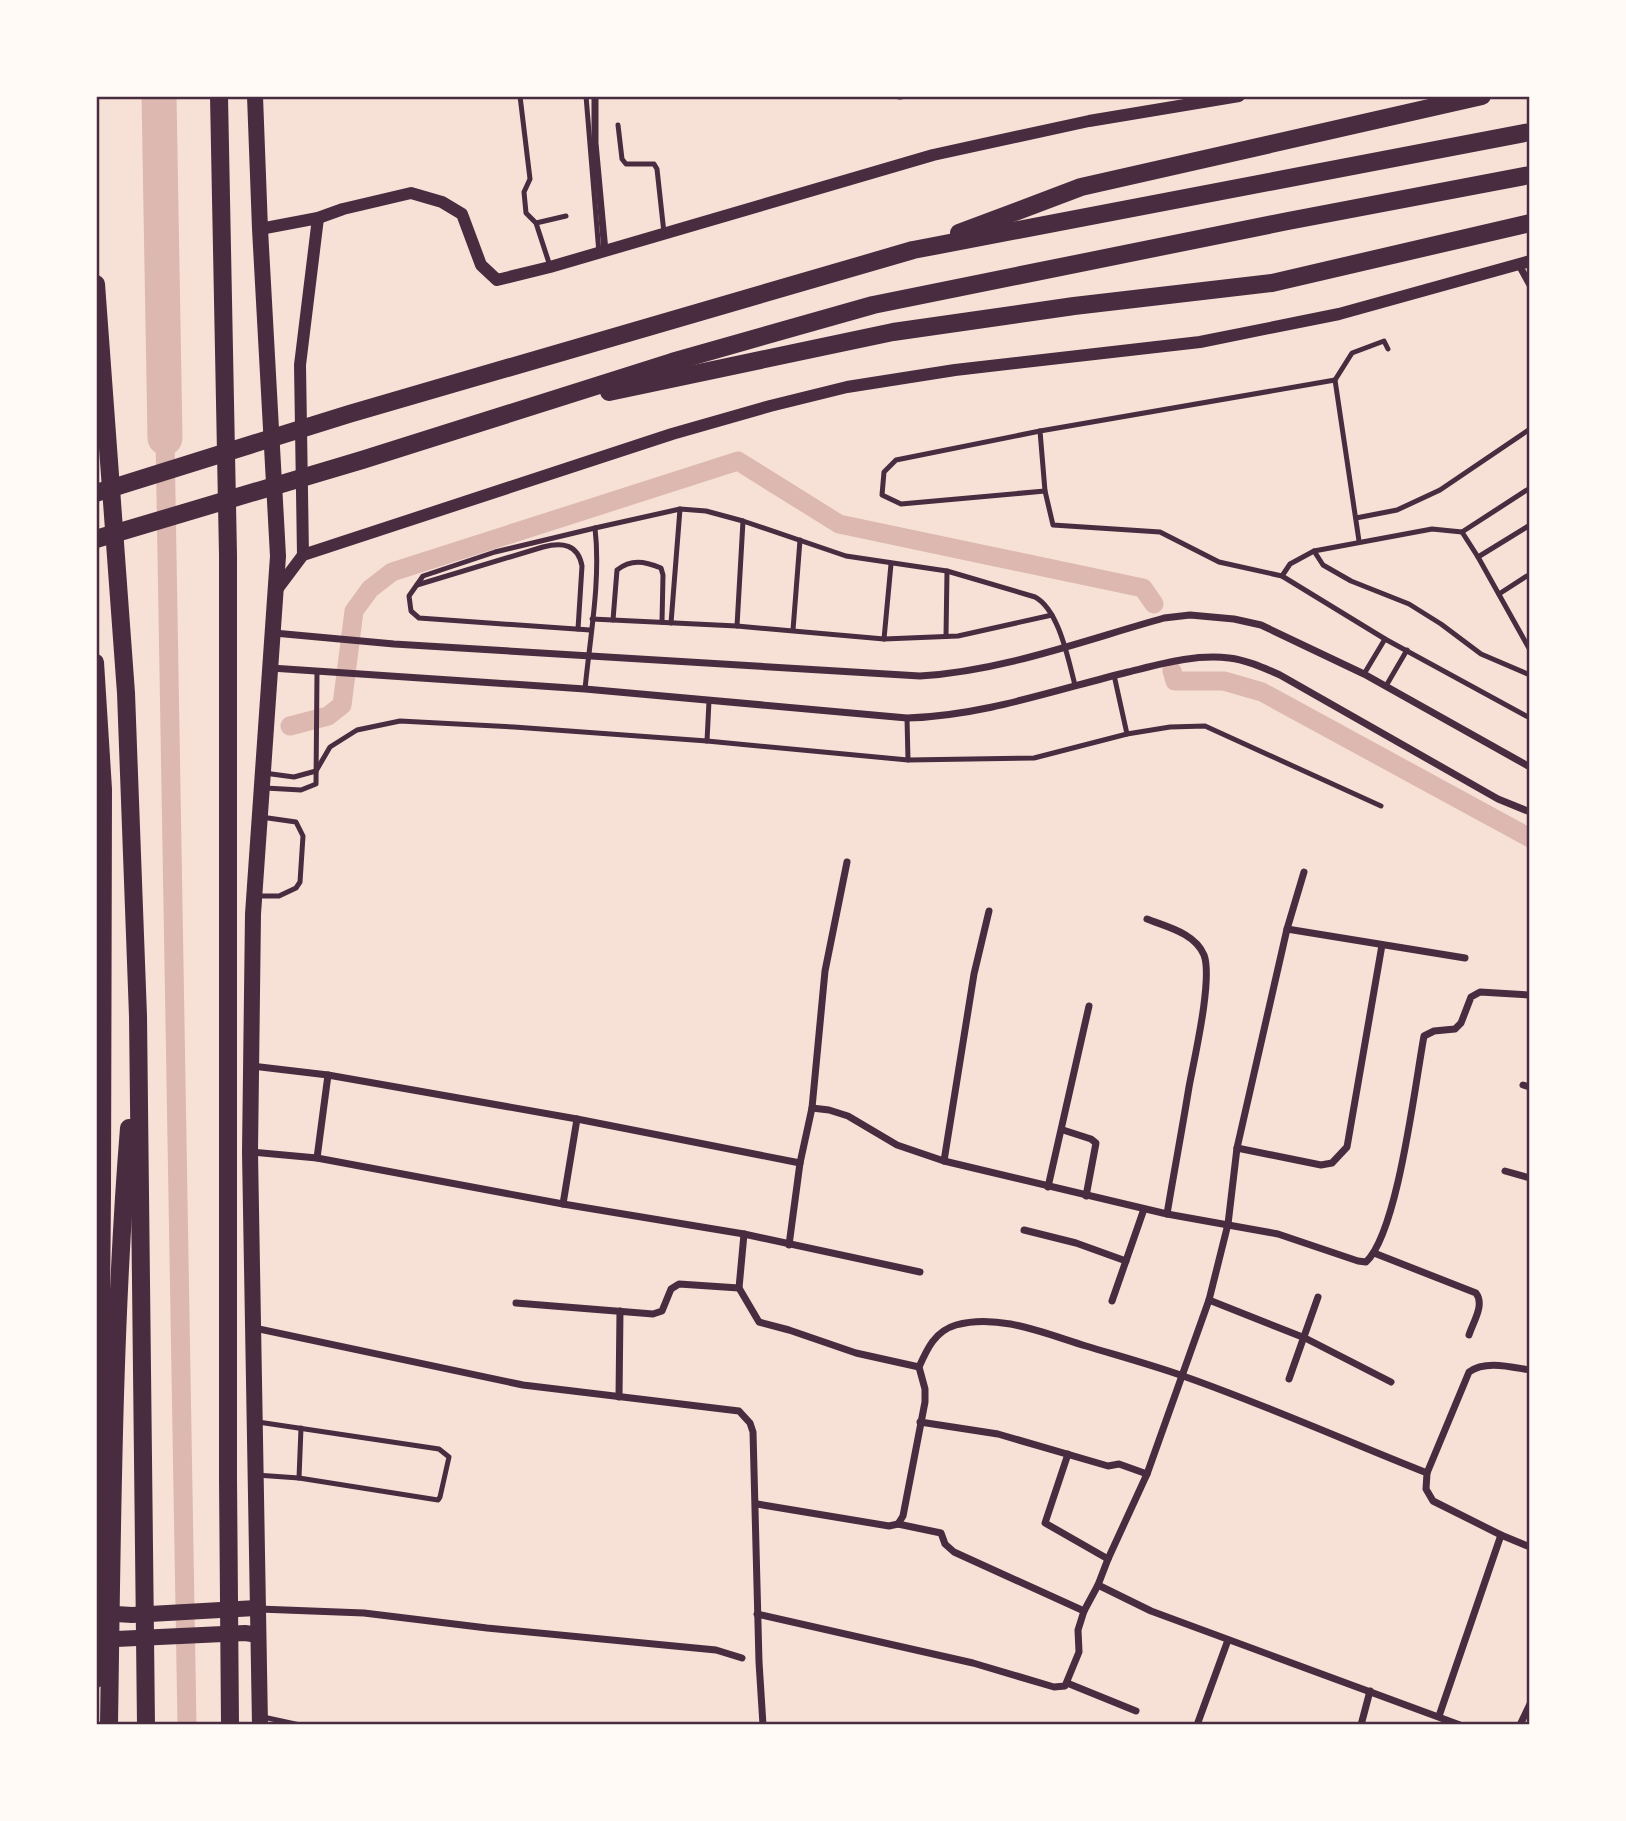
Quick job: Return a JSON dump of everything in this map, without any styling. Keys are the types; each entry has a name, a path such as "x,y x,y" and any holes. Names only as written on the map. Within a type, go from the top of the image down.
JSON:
{"highway":[{"path":"219,96 228,555 230,1725"},
{"path":"96,493 349,414 913,250 1081,187 1482,96"},
{"path":"913,250 1530,132"},
{"path":"96,540 362,460 672,362 873,305 1275,223 1530,175"},
{"path":"513,413 893,332 1074,306 1272,283 1530,223"},
{"path":"96,284 126,694 138,1016 146,1725"},
{"path":"109,1725 114,1403 122,1215 138,1016"}],"main road":[{"path":"255,96 278,556 254,897 251,1066 256,1475 252,1634 260,1721"},
{"path":"96,663 104,772 100,789 99,1642 96,1680"},
{"path":"99,1612 132,1615 252,1609"},
{"path":"99,1642 131,1638 252,1634"}],"street":[{"path":"595,96 595,143 602,252"},
{"path":"260,229 318,218 343,209 411,193 442,202 462,214 481,265 497,281 933,155 1089,121 1239,96"},
{"path":"303,555 300,365 318,218"},
{"path":"276,590 303,555 659,438 770,405 847,387 955,370 1200,342 1339,314 1524,263 1530,285"},
{"path":"273,633 372,642 920,676 956,674 1164,618 1190,615 1234,619 1261,625 1364,674 1530,767"},
{"path":"271,668 585,689 907,718 939,718 977,711 1179,660 1230,658 1260,666 1498,799 1530,812"},
{"path":"789,1245 800,1163 812,1108 825,971 847,862"},
{"path":"757,1614 972,1663 1054,1687 1063,1687 1067,1683 1079,1652 1078,1630 1084,1611 1147,1474 1209,1300 1228,1224 1237,1148 1287,929 1304,872"},
{"path":"944,1161 974,974 989,911"},
{"path":"1147,919 1183,933 1198,945 1205,957 1206,975 1200,1027 1167,1214"},
{"path":"1287,929 1465,958"},
{"path":"1237,1148 1321,1164 1332,1163 1347,1147 1382,945"},
{"path":"812,1108 848,1116 897,1145 944,1161 1144,1209 1278,1234 1358,1262 1366,1262 1374,1252 1389,1219 1424,1036 1434,1031 1455,1029 1461,1023 1471,997 1480,992 1530,995"},
{"path":"1048,1188 1089,1006"},
{"path":"251,1066 328,1075 578,1119 800,1163"},
{"path":"317,1158 328,1075"},
{"path":"563,1204 578,1119"},
{"path":"1063,1130 1096,1143 1086,1196"},
{"path":"250,1152 317,1158 563,1204 744,1234 920,1272"},
{"path":"1505,1171 1530,1178"},
{"path":"1112,1301 1144,1209"},
{"path":"1024,1230 1076,1243 1126,1261"},
{"path":"744,1234 739,1288 759,1322 856,1353 919,1367"},
{"path":"1374,1252 1475,1293 1480,1304 1469,1335"},
{"path":"516,1303 658,1314 662,1311 671,1289 680,1284 739,1288"},
{"path":"1289,1379 1318,1297"},
{"path":"1209,1300 1305,1338 1391,1382"},
{"path":"619,1397 620,1311"},
{"path":"898,1524 903,1516 925,1389 919,1367 930,1344 943,1330 958,1324 991,1322 1035,1330 1184,1376 1427,1473"},
{"path":"253,1328 523,1385 739,1412 750,1423 753,1432 757,1504 757,1614 764,1725"},
{"path":"1530,1370 1491,1366 1476,1367 1469,1372 1427,1473 1426,1489 1433,1501 1530,1547"},
{"path":"920,1422 998,1434 1112,1467 1115,1463 1119,1464 1147,1474"},
{"path":"1068,1454 1045,1522 1108,1559"},
{"path":"757,1504 889,1526 898,1524 941,1533 945,1544 954,1552 1084,1611"},
{"path":"1439,1716 1501,1535"},
{"path":"1098,1585 1151,1611 1461,1725"},
{"path":"252,1609 363,1613 716,1650 742,1658"},
{"path":"1197,1725 1228,1640"},
{"path":"1067,1683 1136,1711"},
{"path":"1361,1725 1370,1691"},
{"path":"1520,1725 1530,1704"}],"lane":[{"path":"520,96 530,179 524,192 526,213 536,223 550,267"},
{"path":"586,96 602,252"},
{"path":"618,125 622,159 626,164 654,164 657,169 664,233"},
{"path":"536,223 566,216"},
{"path":"1359,541 1335,380 1353,353 1384,341 1388,349"},
{"path":"1045,491 901,504 882,495 884,472 896,460 1040,431 1335,380"},
{"path":"1356,518 1397,510 1440,490 1530,429"},
{"path":"1040,431 1045,491 1053,525 1160,532 1219,562 1282,576 1385,639 1530,718"},
{"path":"1282,576 1290,564 1314,551 1432,529 1462,532 1530,488"},
{"path":"671,623 680,509"},
{"path":"590,630 419,618 411,611 409,596 423,576 495,551 680,509 706,512 743,521 846,556 947,571 1035,597 1047,605 1052,615 1065,646 1075,685"},
{"path":"737,626 743,521"},
{"path":"1478,557 1530,525"},
{"path":"585,689 597,547 595,528"},
{"path":"1462,532 1530,650"},
{"path":"793,630 800,540"},
{"path":"414,586 543,547 565,544 576,550 580,556 578,629"},
{"path":"1314,551 1323,565 1409,604 1481,654 1530,675"},
{"path":"613,620 617,570 628,562 649,563 661,568 662,622"},
{"path":"884,639 891,564"},
{"path":"946,636 947,571"},
{"path":"1499,594 1530,574"},
{"path":"592,619 737,626 884,639 982,632 1052,615"},
{"path":"1364,674 1385,639"},
{"path":"1385,686 1407,650"},
{"path":"264,780 293,790 308,789 316,784 317,686 320,672"},
{"path":"1114,676 1127,734"},
{"path":"707,741 709,701"},
{"path":"907,718 908,760"},
{"path":"264,780 294,777 316,771 330,747 358,730 400,721 707,741 908,760 1034,758 1127,734 1170,727 1205,726 1381,806"},
{"path":"254,897 279,896 296,888 300,881 303,836 300,827 296,822 261,817"},
{"path":"255,1422 439,1449 449,1457 438,1500 299,1478 256,1475"},
{"path":"299,1478 301,1428"},
{"path":"260,1721 300,1725"}],"waterway":[{"path":"159,96 165,438"},
{"path":"165,438 187,1725"},
{"path":"290,726 328,716 342,705 354,611 370,589 392,572 738,461 839,524 1143,588 1154,604"},
{"path":"1172,671 1175,681 1224,681 1262,692 1530,838"}]}
